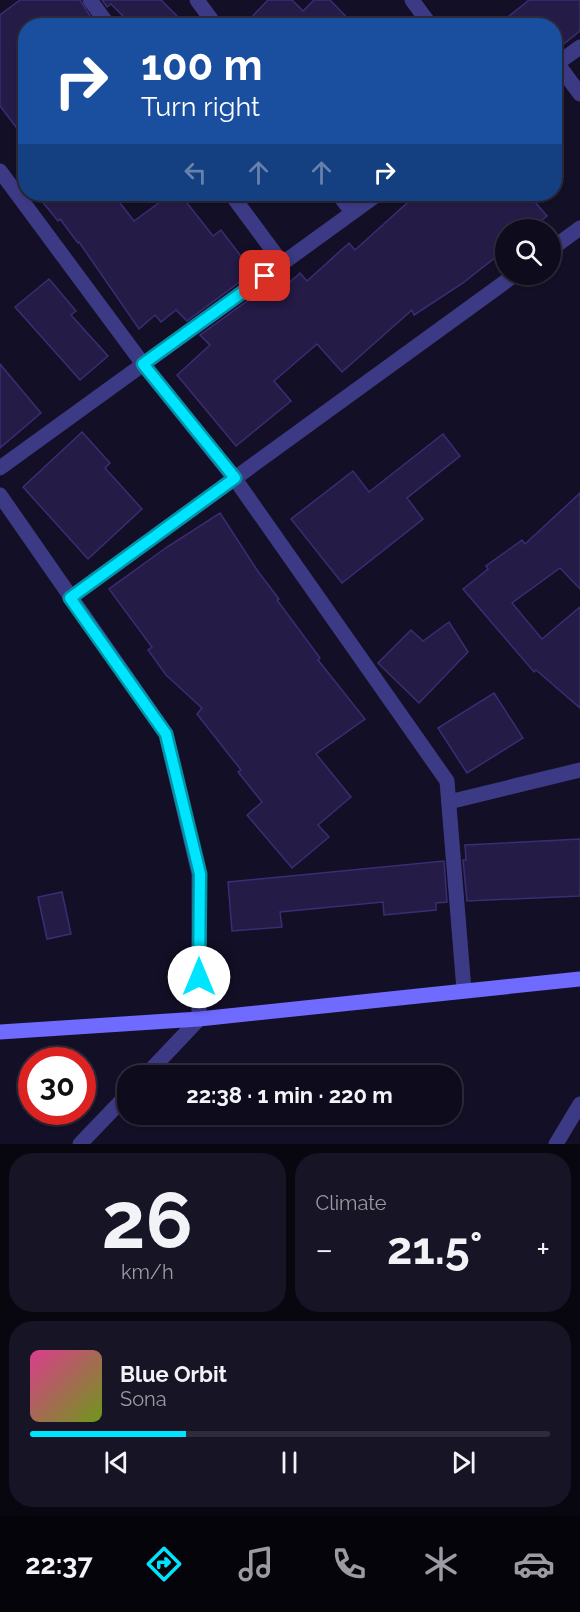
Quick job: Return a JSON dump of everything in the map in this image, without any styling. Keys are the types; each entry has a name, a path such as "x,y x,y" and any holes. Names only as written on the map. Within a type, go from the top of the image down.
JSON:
{"main road":[{"path":"0,1032 199,1019 580,979"}],"street":[{"path":"90,0 103,18"},
{"path":"197,0 210,18"},
{"path":"412,0 425,18"},
{"path":"562,60 580,46"},
{"path":"562,72 580,94"},
{"path":"0,171 18,188"},
{"path":"28,201 143,364 235,478 447,781 464,990"},
{"path":"236,201 282,263"},
{"path":"343,201 352,212"},
{"path":"0,468 368,201"},
{"path":"561,242 580,228"},
{"path":"70,598 501,285"},
{"path":"0,495 166,734 200,874 199,1019 155,1065"},
{"path":"449,802 580,770"},
{"path":"556,1144 580,1104"},
{"path":"80,1144 117,1105"}],"building":[{"path":"20,0 80,0 91,18 18,18 18,130 0,106 0,15"},
{"path":"102,0 161,0 179,18 125,18 111,4 107,7"},
{"path":"268,0 292,0 303,11 314,0 330,0 347,18 251,18"},
{"path":"529,0 580,0 580,31 562,45 562,18 507,18"},
{"path":"42,201 118,201 134,221 161,201 186,201 213,236 221,230 253,272 187,321 176,310 161,322 155,315 139,329 79,242 60,219 58,221"},
{"path":"409,201 534,201 547,216 543,219 495,219 495,258 463,283 414,315 412,310 342,372 317,344 274,381 291,401 236,446 177,375 210,345 200,335 265,288 272,298 300,273 307,281 349,243 355,250"},
{"path":"49,279 76,311 71,315 108,356 80,380 15,307"},
{"path":"0,364 41,413 0,448"},
{"path":"82,432 110,463 105,468 142,509 88,559 23,487"},
{"path":"443,434 460,456 407,498 423,519 342,583 291,519 353,471 369,492"},
{"path":"580,493 580,589 560,568 512,603 542,639 580,607 580,708 536,670 534,672 463,589 488,569 486,566 522,540 525,544"},
{"path":"220,513 279,599 277,600 320,658 318,660 365,719 316,754 351,797 318,825 329,837 292,868 247,815 262,802 238,772 241,770 197,714 202,708 166,675 148,650 152,647 109,589 167,547"},
{"path":"449,622 468,652 419,703 378,663 411,630 423,641"},
{"path":"494,693 523,738 467,773 438,728"},
{"path":"580,839 580,896 467,901 463,860 466,860 465,845"},
{"path":"444,861 447,902 436,903 436,910 384,915 383,902 280,912 282,927 232,931 228,882"},
{"path":"62,892 71,934 47,939 38,897"}],"route":[{"path":"199,977 200,874 166,734 70,598 235,478 143,364 265,276"}]}
